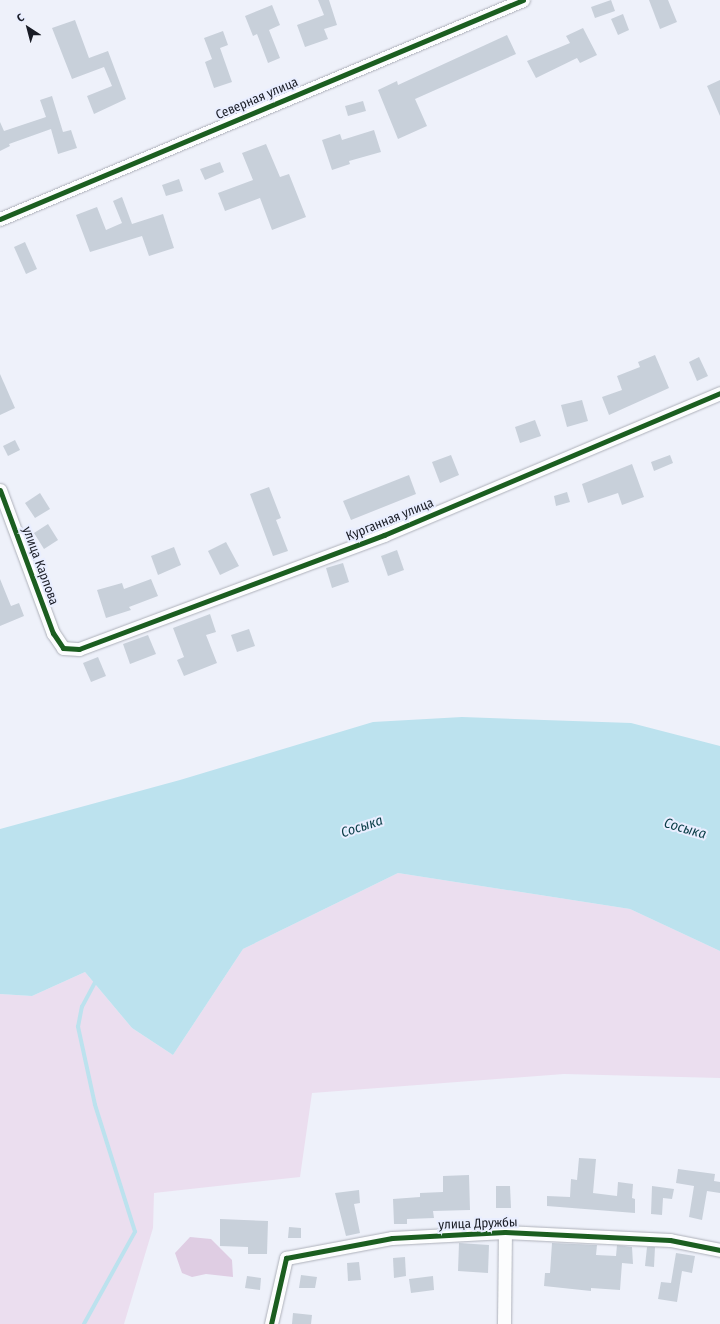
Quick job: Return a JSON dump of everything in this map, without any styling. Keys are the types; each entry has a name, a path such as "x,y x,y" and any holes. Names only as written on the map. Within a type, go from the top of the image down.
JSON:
{"street":[{"name":"Северная улица","path":"0,219 523,0"},
{"name":"Курганная улица","path":"63,648 79,649 384,535 720,393"},
{"name":"улица Карпова","path":"0,490 53,633 63,648"},
{"name":"улица Дружбы","path":"271,1324 286,1258 392,1238 505,1232 670,1240 720,1250"},
{"path":"504,1324 505,1232"}],"shaded area":[{"path":"398,873 630,909 720,951 720,1078 564,1074 312,1093 300,1177 154,1193 153,1228 124,1324 0,1324 0,994 32,996 85,972 132,1028 173,1055 243,949"},
{"path":"190,1237 211,1239 232,1260 233,1277 206,1274 192,1277 182,1273 175,1253"}],"water":[{"name":"Сосыка","path":"462,717 631,723 720,746 720,951 630,909 398,873 243,949 173,1055 132,1028 85,972 32,996 0,994 0,829 180,780 373,722"}],"building":[{"path":"318,0 329,0 337,25 324,29 328,39 305,47 297,25 324,15"},
{"path":"611,0 615,11 595,18 591,7"},
{"path":"649,0 668,0 677,22 660,29"},
{"path":"272,5 280,25 269,30 280,58 268,63 257,34 253,36 245,16"},
{"path":"623,14 629,30 618,35 611,19"},
{"path":"75,20 89,58 108,51 126,99 94,114 87,96 112,86 104,67 72,79 52,28"},
{"path":"583,28 597,55 580,63 577,58 536,78 527,61 570,43 566,36"},
{"path":"223,31 228,45 220,48 232,82 214,88 205,62 212,59 204,38"},
{"path":"507,35 516,54 415,99 427,126 398,139 378,90 397,81 398,85"},
{"path":"720,80 720,116 707,86"},
{"path":"52,96 63,132 71,130 77,148 58,154 51,129 9,144 10,146 0,151 0,122 4,131 46,117 40,100"},
{"path":"363,101 366,111 348,116 345,106"},
{"path":"374,130 381,152 349,161 350,164 332,170 322,140 340,134 342,140"},
{"path":"266,144 280,177 289,174 306,217 272,230 260,198 225,211 218,193 253,180 242,153"},
{"path":"220,162 224,172 205,180 200,169"},
{"path":"179,179 183,191 166,196 162,185"},
{"path":"122,197 132,224 163,214 174,248 149,256 142,236 90,252 76,215 97,207 106,230 122,223 113,201"},
{"path":"25,242 37,269 26,274 14,247"},
{"path":"655,355 669,388 609,415 602,397 622,390 617,376 640,367 638,362"},
{"path":"699,357 708,376 697,381 689,362"},
{"path":"0,374 15,408 0,415"},
{"path":"582,400 588,421 567,427 561,405"},
{"path":"535,420 541,436 520,443 515,427"},
{"path":"15,440 20,450 8,456 3,446"},
{"path":"451,455 459,475 440,483 432,462"},
{"path":"670,455 673,463 654,471 651,462"},
{"path":"632,464 644,497 622,505 618,493 588,503 582,484"},
{"path":"409,475 416,494 351,520 343,501"},
{"path":"269,487 281,518 276,520 288,551 273,556 250,494"},
{"path":"567,492 570,502 556,506 554,496"},
{"path":"40,493 50,509 35,518 25,503"},
{"path":"48,524 58,540 44,549 34,533"},
{"path":"226,542 239,566 220,575 208,551"},
{"path":"174,547 181,565 158,575 151,556"},
{"path":"397,550 404,570 388,576 381,556"},
{"path":"343,563 349,582 332,588 326,568"},
{"path":"0,579 11,606 19,603 24,616 0,626"},
{"path":"151,579 158,596 129,607 131,610 106,618 97,590 122,583 124,589"},
{"path":"210,614 216,632 206,635 217,663 184,676 177,660 184,657 173,628"},
{"path":"249,629 255,646 237,652 231,635"},
{"path":"148,635 156,654 130,664 123,644"},
{"path":"98,657 106,676 91,682 83,663"},
{"path":"579,1158 596,1159 593,1193 617,1196 618,1182 633,1184 632,1198 635,1199 635,1213 547,1206 547,1196 570,1197 571,1179 577,1180"},
{"path":"678,1169 715,1174 714,1181 720,1182 720,1193 707,1191 702,1220 689,1217 694,1186 676,1183"},
{"path":"469,1175 470,1210 433,1211 434,1218 407,1219 407,1224 394,1224 393,1199 420,1197 420,1193 443,1192 443,1176"},
{"path":"496,1186 510,1186 511,1208 496,1208"},
{"path":"652,1186 674,1189 672,1199 663,1198 662,1215 651,1214"},
{"path":"359,1190 360,1203 354,1204 360,1233 346,1236 335,1193"},
{"path":"220,1219 268,1221 267,1254 248,1254 248,1247 220,1246"},
{"path":"289,1227 301,1228 301,1238 288,1238"},
{"path":"459,1243 489,1245 488,1273 458,1271"},
{"path":"552,1243 597,1245 596,1255 616,1256 617,1245 632,1247 633,1264 622,1263 620,1290 591,1288 591,1291 544,1286 545,1273 550,1273"},
{"path":"647,1247 655,1247 654,1267 645,1266"},
{"path":"676,1253 695,1256 692,1273 682,1271 677,1302 658,1299 661,1282 671,1283"},
{"path":"405,1257 406,1276 394,1278 393,1258"},
{"path":"359,1262 361,1280 348,1281 347,1263"},
{"path":"301,1275 317,1277 315,1288 299,1288"},
{"path":"247,1276 261,1278 260,1290 245,1288"},
{"path":"433,1276 434,1290 411,1293 409,1279"},
{"path":"293,1313 312,1315 311,1324 292,1324"}],"waterway":[{"path":"84,1324 135,1232 95,1105 78,1027 82,1007 95,983"}],"cycle path":[{"path":"0,219 523,0"},
{"path":"0,490 53,633 63,648 79,649 384,535 720,393"},
{"path":"271,1324 286,1258 392,1238 505,1232 670,1240 720,1250"}]}
